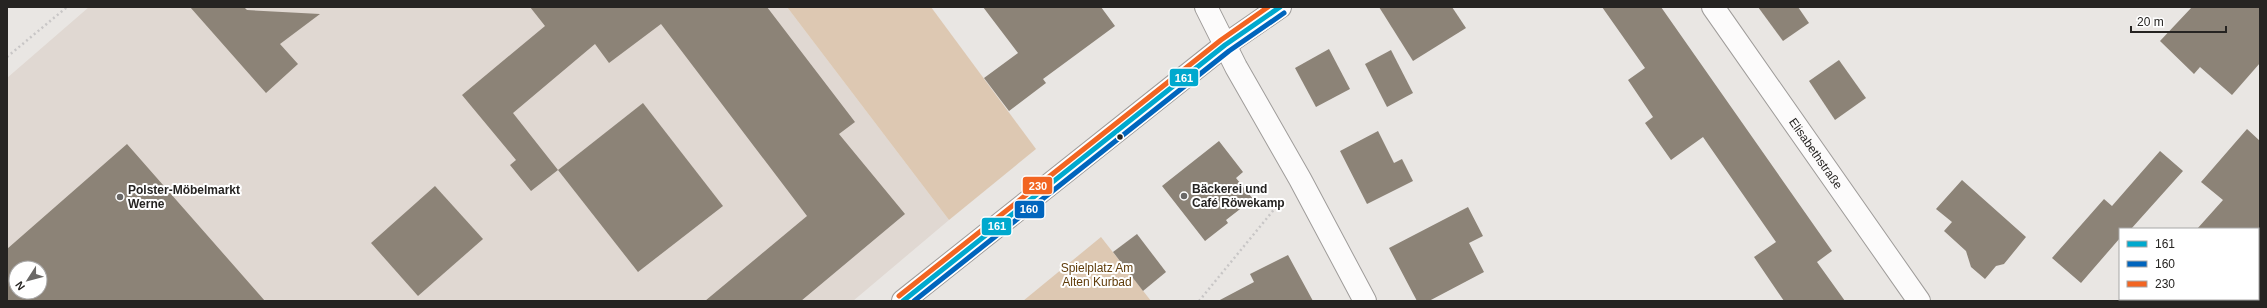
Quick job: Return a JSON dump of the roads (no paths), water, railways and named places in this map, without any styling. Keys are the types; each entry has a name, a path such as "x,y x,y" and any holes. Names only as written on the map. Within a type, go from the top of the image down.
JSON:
{"street":[{"path":"1206,7 1225,45 1300,179 1365,301"},
{"path":"903,301 1225,45 1280,7"},
{"name":"Elisabethstraße","path":"1713,7 1919,301"}],"place":[{"name":"Bäckerei und Café Röwekamp","path":"1184,196"},
{"name":"Polster-Möbelmarkt Werne","path":"120,197"}],"park label":[{"name":"Spielplatz Am Alten Kurbad","path":"1097,275"}]}
